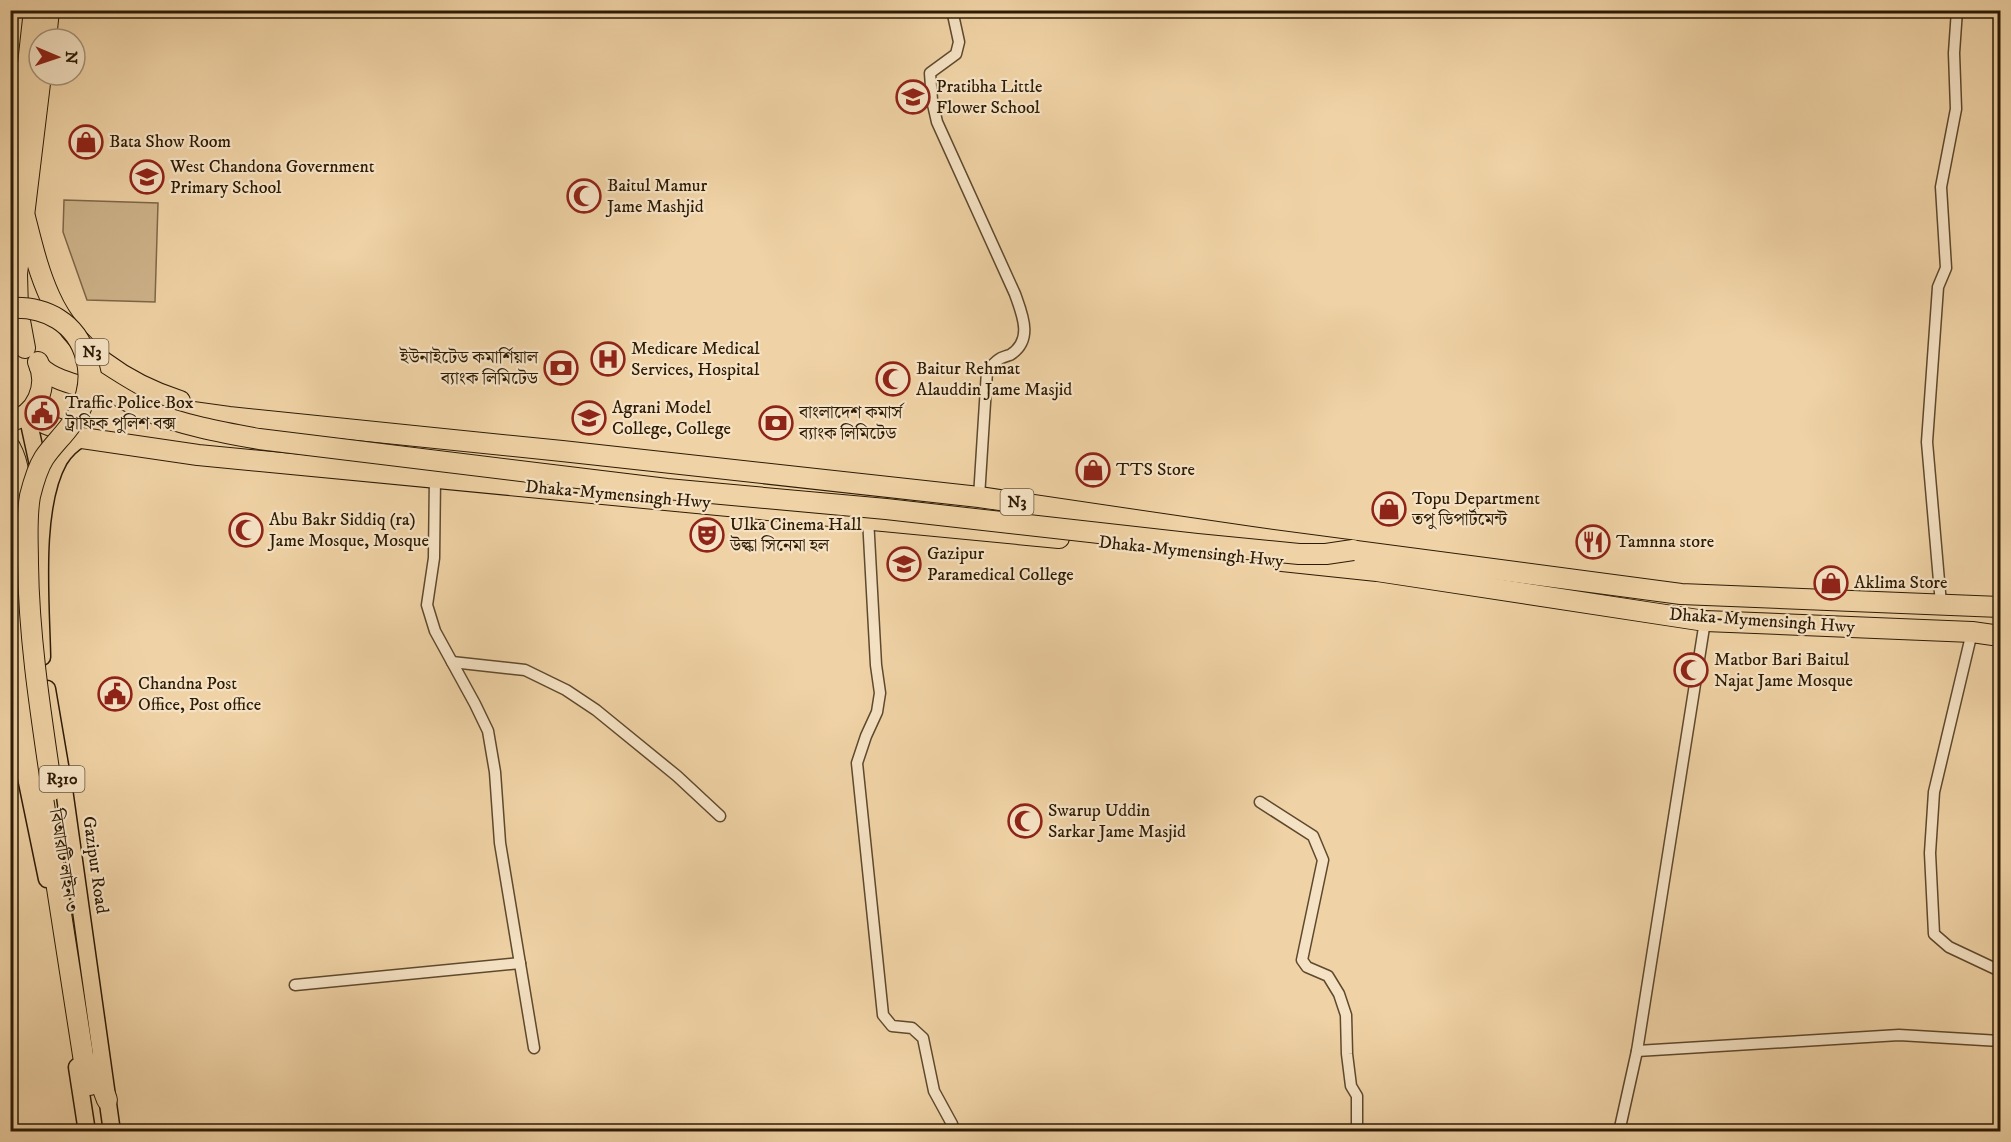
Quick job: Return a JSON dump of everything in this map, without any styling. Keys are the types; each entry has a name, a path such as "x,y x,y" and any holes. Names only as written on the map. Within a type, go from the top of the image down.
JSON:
{"highway":[{"path":"10,195 16,172 34,10"},
{"path":"47,27 49,10"},
{"path":"18,345 17,274 40,87"},
{"name":"N3","path":"25,217 37,264 50,299 70,330 111,369 178,401 208,406 229,417"},
{"name":"বিআরটি লাইন ৩","path":"10,308 27,307 47,312 74,332 87,359 89,384 82,406 71,426 43,460 30,498 27,530 28,581 46,791"},
{"name":"N3","path":"18,345 32,353 40,367"},
{"path":"87,359 92,379 143,409 174,421 259,439 667,489 886,509 1208,545 1299,554 1326,554 1353,550"},
{"path":"19,417 36,404 41,393 43,380 40,367"},
{"name":"Dhaka-Mymensingh Hwy","path":"40,367 45,372 62,379 171,410 979,497 1681,594 2001,608"},
{"name":"Dhaka-Mymensingh Hwy","path":"19,417 46,424 82,438 198,455 868,518 1377,571 1705,621 1972,632 2001,636"},
{"name":"বিআরটি লাইন ৩","path":"10,447 17,459 19,473 17,513 22,654 92,1075"},
{"path":"92,1075 107,1100"}],"main road":[{"path":"19,417 41,479 44,510"},
{"name":"Gazipur Road","path":"82,438 66,450 59,460 44,510 40,558 43,666 66,801 112,1131"},
{"name":"R310","path":"10,700 49,891 87,1131"},
{"name":"বিআরটি লাইন ৩","path":"92,1075 97,1131"}],"street":[{"path":"952,10 959,42 956,54 930,73 932,100 937,122 1015,294 1025,322 1024,334 1019,346 1010,355 999,359 987,371 979,497"},
{"path":"1941,604 1927,442 1938,287 1946,268 1941,187 1956,109 1954,53 1957,10"},
{"path":"435,477 434,558 428,605 435,631 488,731 495,772 500,843 534,1048"},
{"path":"868,518 876,665 880,693 877,712 857,763 883,1015 892,1026 912,1028 923,1038 934,1091 954,1131"},
{"path":"1619,1131 1637,1051 1705,621"},
{"path":"2001,645 1972,632 1934,792 1930,853 1934,934 1949,947 2001,971"},
{"path":"452,663 525,670 566,690 596,710 677,776 720,816"},
{"path":"1260,802 1313,836 1323,860 1302,960 1307,967 1328,976 1339,994 1346,1015 1351,1086 1357,1096 1357,1131"},
{"path":"295,985 520,963"},
{"path":"1637,1051 1899,1035 2001,1041"}],"shaded area":[{"path":"64,200 158,203 155,302 87,300 63,232"}],"place":[{"name":"Pratibha Little Flower School","path":"913,97"},
{"name":"Bata Show Room","path":"86,142"},
{"name":"West Chandona Government Primary School","path":"147,177"},
{"name":"Baitul Mamur Jame Mashjid","path":"584,196"},
{"name":"Medicare Medical Services, Hospital","path":"608,359"},
{"name":"ইউনাইটেড কমার্শিয়াল ব্যাংক লিমিটেড","path":"561,368"},
{"name":"Baitur Rehmat Alauddin Jame Masjid","path":"893,379"},
{"name":"Traffic Police Box ট্রাফিক পুলিশ বক্স","path":"42,413"},
{"name":"Agrani Model College, College","path":"589,418"},
{"name":"বাংলাদেশ কমার্স ব্যাংক লিমিটেড","path":"776,423"},
{"name":"TTS Store","path":"1093,470"},
{"name":"Topu Department তপু ডিপার্টমেন্ট","path":"1389,509"},
{"name":"Abu Bakr Siddiq (ra) Jame Mosque, Mosque","path":"246,530"},
{"name":"Ulka Cinema Hall উল্কা সিনেমা হল","path":"707,535"},
{"name":"Tamnna store","path":"1593,542"},
{"name":"Gazipur Paramedical College","path":"904,564"},
{"name":"Aklima Store","path":"1831,583"},
{"name":"Matbor Bari Baitul Najat Jame Mosque","path":"1691,670"},
{"name":"Chandna Post Office, Post office","path":"115,694"},
{"name":"Swarup Uddin Sarkar Jame Masjid","path":"1025,821"}]}
